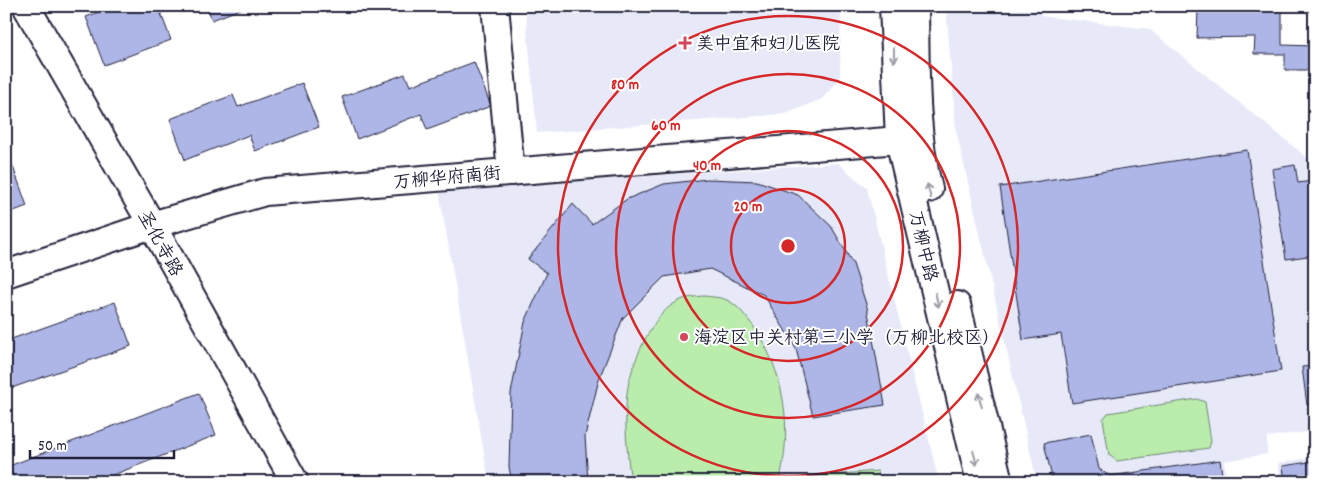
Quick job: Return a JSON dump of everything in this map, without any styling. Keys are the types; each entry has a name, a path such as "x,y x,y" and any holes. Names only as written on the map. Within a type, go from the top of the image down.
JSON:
{"street":[{"name":"圣化寺路","path":"26,6 152,225 295,482"},
{"path":"495,6 511,172"},
{"name":"万柳中路","path":"893,6 899,140 980,482"},
{"name":"万柳中路","path":"915,6 916,110 922,158 1000,482"},
{"name":"万柳华府南街","path":"6,274 152,225 265,192 899,140"}],"shaded area":[{"name":"美中宜和妇儿医院","path":"525,6 841,6 840,79 822,99 786,114 537,133"},
{"path":"946,6 1042,6 1041,16 1149,29 1315,164 1315,431 1267,437 1267,454 1224,461 1227,482 1037,482 956,130"},
{"name":"海淀区中关村第三小学（万柳北校区）","path":"838,163 867,188 939,482 489,482 439,191"},
{"path":"1315,457 1315,482 1281,482 1278,463"}],"green space":[{"path":"704,296 725,299 739,308 754,327 773,363 779,382 785,422 783,462 779,482 631,482 626,438 626,404 629,382 637,357 650,330 666,310 682,300"},
{"path":"1197,399 1205,402 1211,441 1209,448 1117,461 1109,455 1103,419 1108,413"},
{"path":"878,471 879,482 816,482 816,476"}],"building":[{"path":"114,6 158,6 171,40 104,65 86,17"},
{"path":"207,6 248,6 212,20"},
{"path":"1198,6 1282,6 1282,45 1315,46 1315,70 1285,70 1285,54 1254,54 1255,37 1197,38"},
{"path":"474,62 491,106 427,130 421,114 357,139 342,97 405,74 410,86"},
{"path":"302,83 319,127 255,151 249,135 185,160 170,119 233,95 238,107"},
{"path":"1247,150 1281,371 1072,403 1061,334 1023,340 1000,187"},
{"path":"12,164 27,206 6,214 6,166"},
{"path":"1295,165 1298,183 1313,181 1315,255 1286,259 1272,169"},
{"path":"707,179 757,181 798,195 831,226 853,264 867,307 885,405 813,416 796,349 764,295 710,269 664,277 623,318 599,379 585,436 588,482 512,482 509,467 511,393 525,322 547,273 528,259 573,204 592,224 627,199 664,184"},
{"path":"115,302 131,346 6,390 6,341"},
{"path":"1315,366 1315,404 1307,405 1302,367"},
{"path":"199,393 216,435 95,482 15,482 9,466"},
{"path":"1091,434 1099,469 1110,476 1220,460 1223,482 1053,482 1044,443"},
{"path":"1315,461 1315,482 1285,482 1283,466"}],"place":[{"name":"美中宜和妇儿医院","path":"685,43"},
{"name":"海淀区中关村第三小学（万柳北校区）","path":"684,337"}]}
